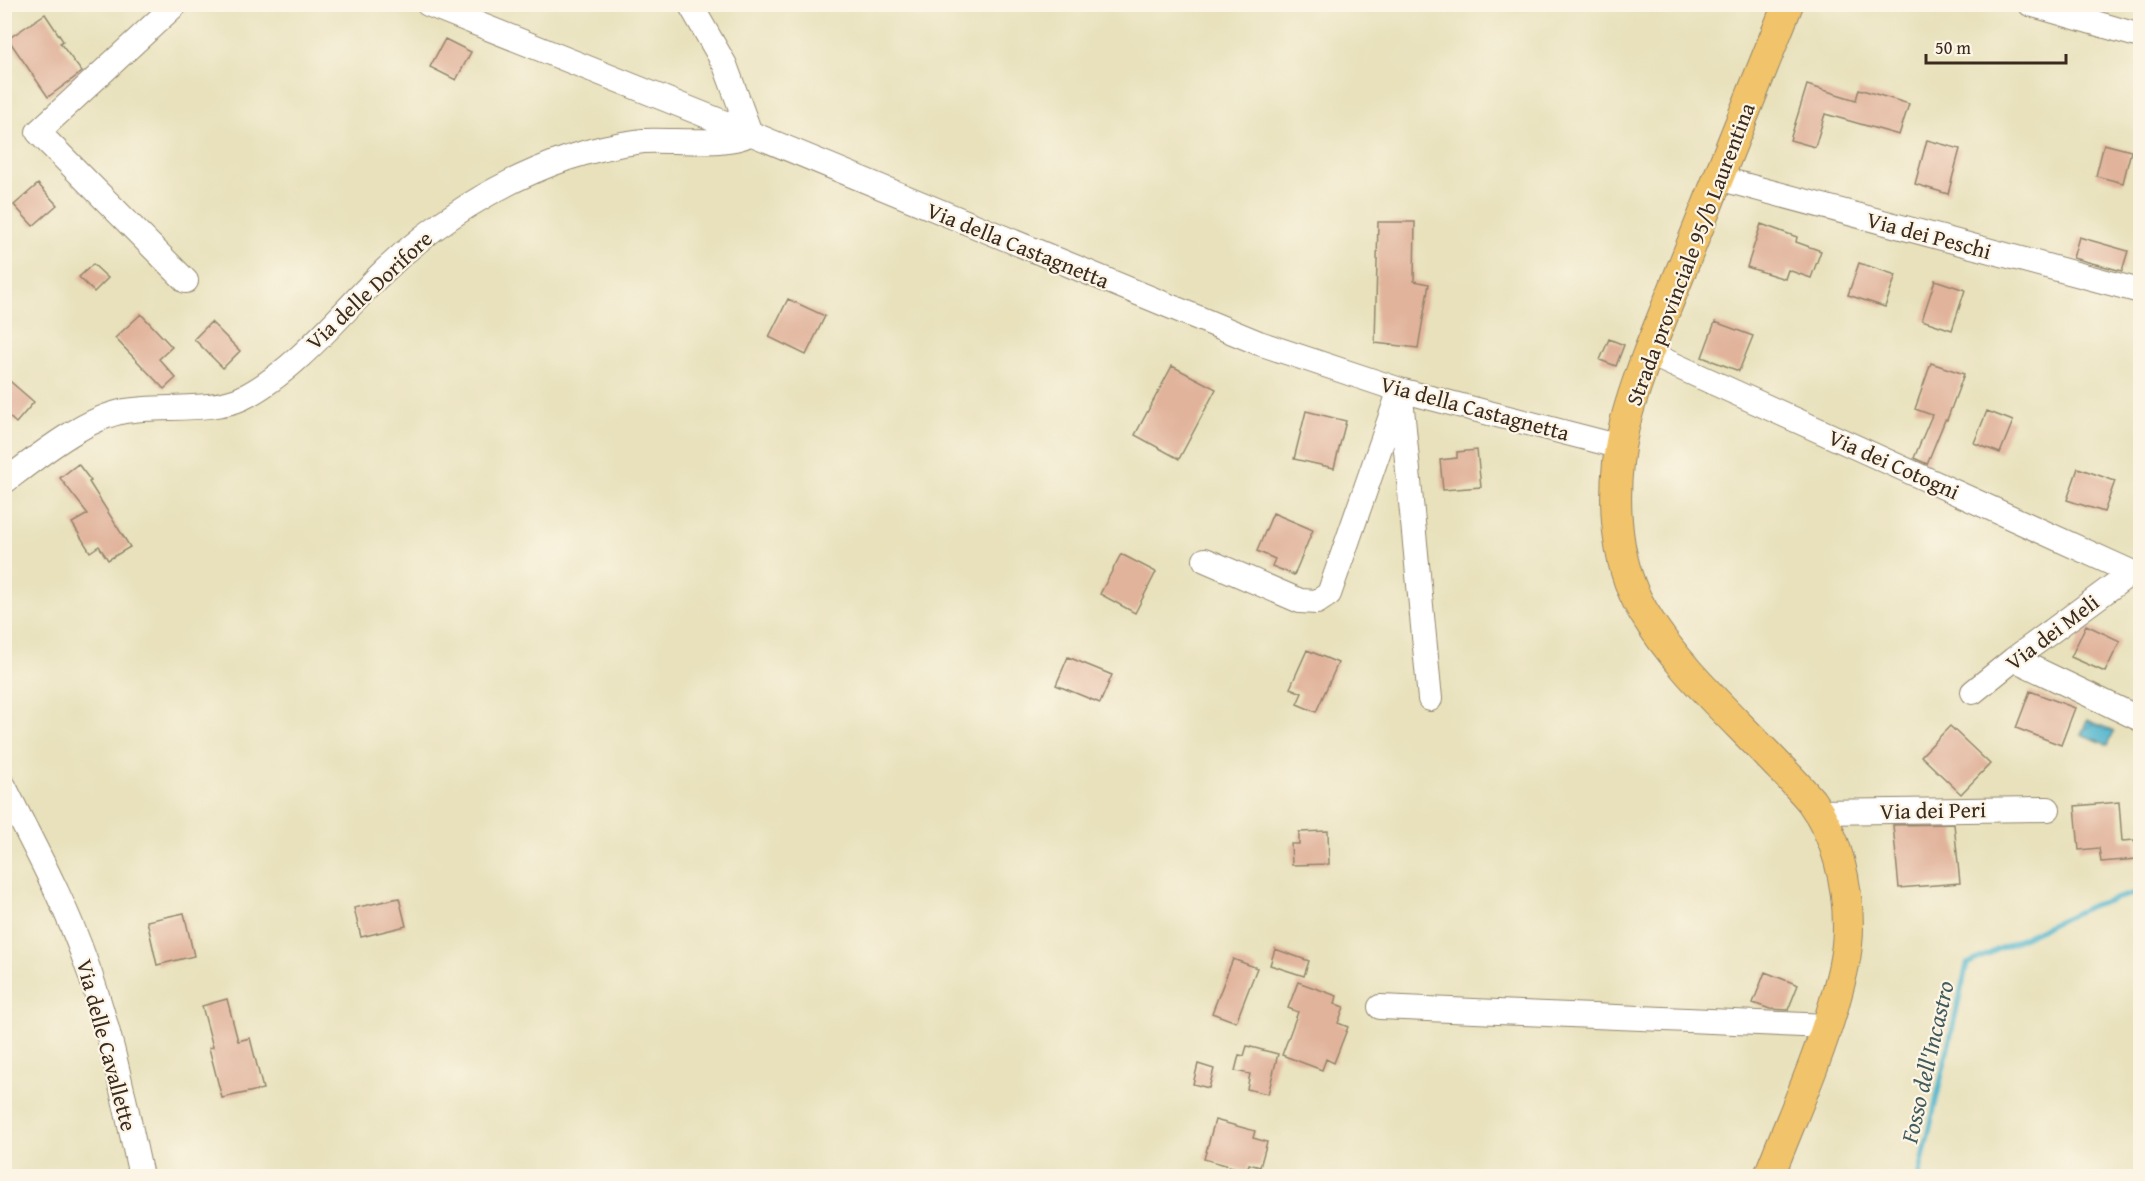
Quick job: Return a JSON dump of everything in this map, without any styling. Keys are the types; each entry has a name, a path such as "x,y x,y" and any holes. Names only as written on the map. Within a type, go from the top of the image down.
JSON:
{"main road":[{"name":"Strada provinciale 95/b Laurentina","path":"1769,1176 1827,1026 1842,978 1848,924 1844,886 1835,846 1818,812 1803,792 1698,683 1663,641 1643,611 1628,579 1619,543 1617,510 1621,447 1632,400 1648,353 1788,4"}],"street":[{"path":"176,4 38,132 186,281"},
{"name":"Via della Castagnetta","path":"428,4 750,133 1232,333 1400,390 1621,447"},
{"path":"690,4 725,65 750,133"},
{"path":"2030,4 2140,36"},
{"name":"Via delle Dorifore","path":"4,482 78,431 104,417 136,409 229,403 250,394 272,379 328,329 380,275 412,246 463,209 518,180 569,158 613,146 653,140 737,140 745,138 750,133"},
{"name":"Via dei Peschi","path":"1719,178 2140,291"},
{"name":"Via dei Cotogni","path":"1648,353 2136,574"},
{"path":"1205,560 1300,601 1317,602 1324,598 1332,588 1400,390"},
{"path":"1400,390 1431,699"},
{"name":"Via dei Meli","path":"1973,692 2014,659 2136,574"},
{"path":"2014,659 2140,719"},
{"name":"Via delle Cavallette","path":"4,786 86,960 109,1037 141,1176"},
{"name":"Via dei Peri","path":"1818,812 2048,809"},
{"path":"1380,1007 1827,1026"}],"water":[{"path":"2087,720 2114,731 2108,745 2081,734"}],"building":[{"path":"45,14 63,41 60,43 82,72 48,97 8,39"},
{"path":"445,39 471,52 456,80 430,67"},
{"path":"1807,85 1856,100 1859,89 1909,104 1899,135 1825,114 1815,147 1790,140"},
{"path":"1927,140 1960,149 1948,194 1915,184"},
{"path":"2104,144 2131,151 2123,183 2096,176"},
{"path":"38,184 57,205 33,226 14,205"},
{"path":"1378,222 1415,222 1414,281 1429,284 1418,348 1375,343"},
{"path":"1761,224 1797,237 1796,242 1821,251 1811,278 1788,270 1785,279 1747,267"},
{"path":"2079,237 2128,251 2122,271 2073,258"},
{"path":"1859,263 1896,275 1885,307 1848,295"},
{"path":"93,264 108,278 94,292 79,277"},
{"path":"1935,280 1965,290 1952,330 1922,320"},
{"path":"788,299 825,316 806,355 769,337"},
{"path":"141,314 172,347 159,359 176,378 164,389 115,338"},
{"path":"211,322 240,351 223,368 194,339"},
{"path":"1715,322 1753,336 1739,371 1702,357"},
{"path":"1609,339 1624,345 1616,366 1600,360"},
{"path":"1931,363 1964,374 1927,464 1914,458 1932,415 1915,409"},
{"path":"1172,366 1216,389 1179,459 1135,435"},
{"path":"4,376 34,402 16,423 4,412"},
{"path":"1306,411 1346,421 1334,468 1294,459"},
{"path":"1987,411 2013,421 2000,453 1974,443"},
{"path":"1477,450 1481,487 1443,490 1440,460 1457,458 1457,452"},
{"path":"78,464 91,481 89,482 130,547 108,560 99,546 90,552 72,523 88,514 60,478"},
{"path":"2078,468 2115,481 2104,512 2067,500"},
{"path":"1273,513 1313,530 1294,575 1272,566 1275,559 1257,551"},
{"path":"1121,554 1156,572 1135,613 1100,594"},
{"path":"2086,625 2120,641 2105,672 2071,657"},
{"path":"1307,650 1338,663 1316,712 1297,704 1302,693 1290,688"},
{"path":"1068,657 1112,675 1100,703 1056,685"},
{"path":"2030,691 2075,708 2061,745 2016,728"},
{"path":"1950,726 1990,764 1961,794 1921,756"},
{"path":"2119,802 2122,841 2135,840 2137,859 2101,862 2099,848 2079,850 2075,806"},
{"path":"1954,824 1960,883 1899,888 1893,825"},
{"path":"1328,831 1329,864 1292,865 1291,844 1299,844 1299,832"},
{"path":"399,898 406,926 361,937 354,908"},
{"path":"184,913 194,956 157,965 147,921"},
{"path":"1275,949 1309,961 1304,976 1270,965"},
{"path":"1233,959 1257,968 1236,1022 1212,1013"},
{"path":"1765,972 1798,985 1788,1010 1770,1009 1753,1003"},
{"path":"1298,982 1337,996 1335,1004 1344,1007 1338,1023 1348,1027 1334,1063 1326,1059 1322,1070 1282,1055 1298,1012 1288,1008"},
{"path":"227,999 238,1041 250,1038 263,1089 222,1098 209,1048 213,1047 202,1006"},
{"path":"1247,1046 1278,1054 1268,1094 1247,1089 1250,1074 1235,1071 1239,1055 1244,1056"},
{"path":"1198,1064 1214,1069 1209,1088 1193,1084"},
{"path":"1215,1120 1255,1131 1253,1138 1267,1142 1260,1167 1249,1164 1247,1171 1204,1159"}],"waterway":[{"name":"Fosso dell'Incastro","path":"1919,1176 1967,964 2093,905 2140,892"}]}
